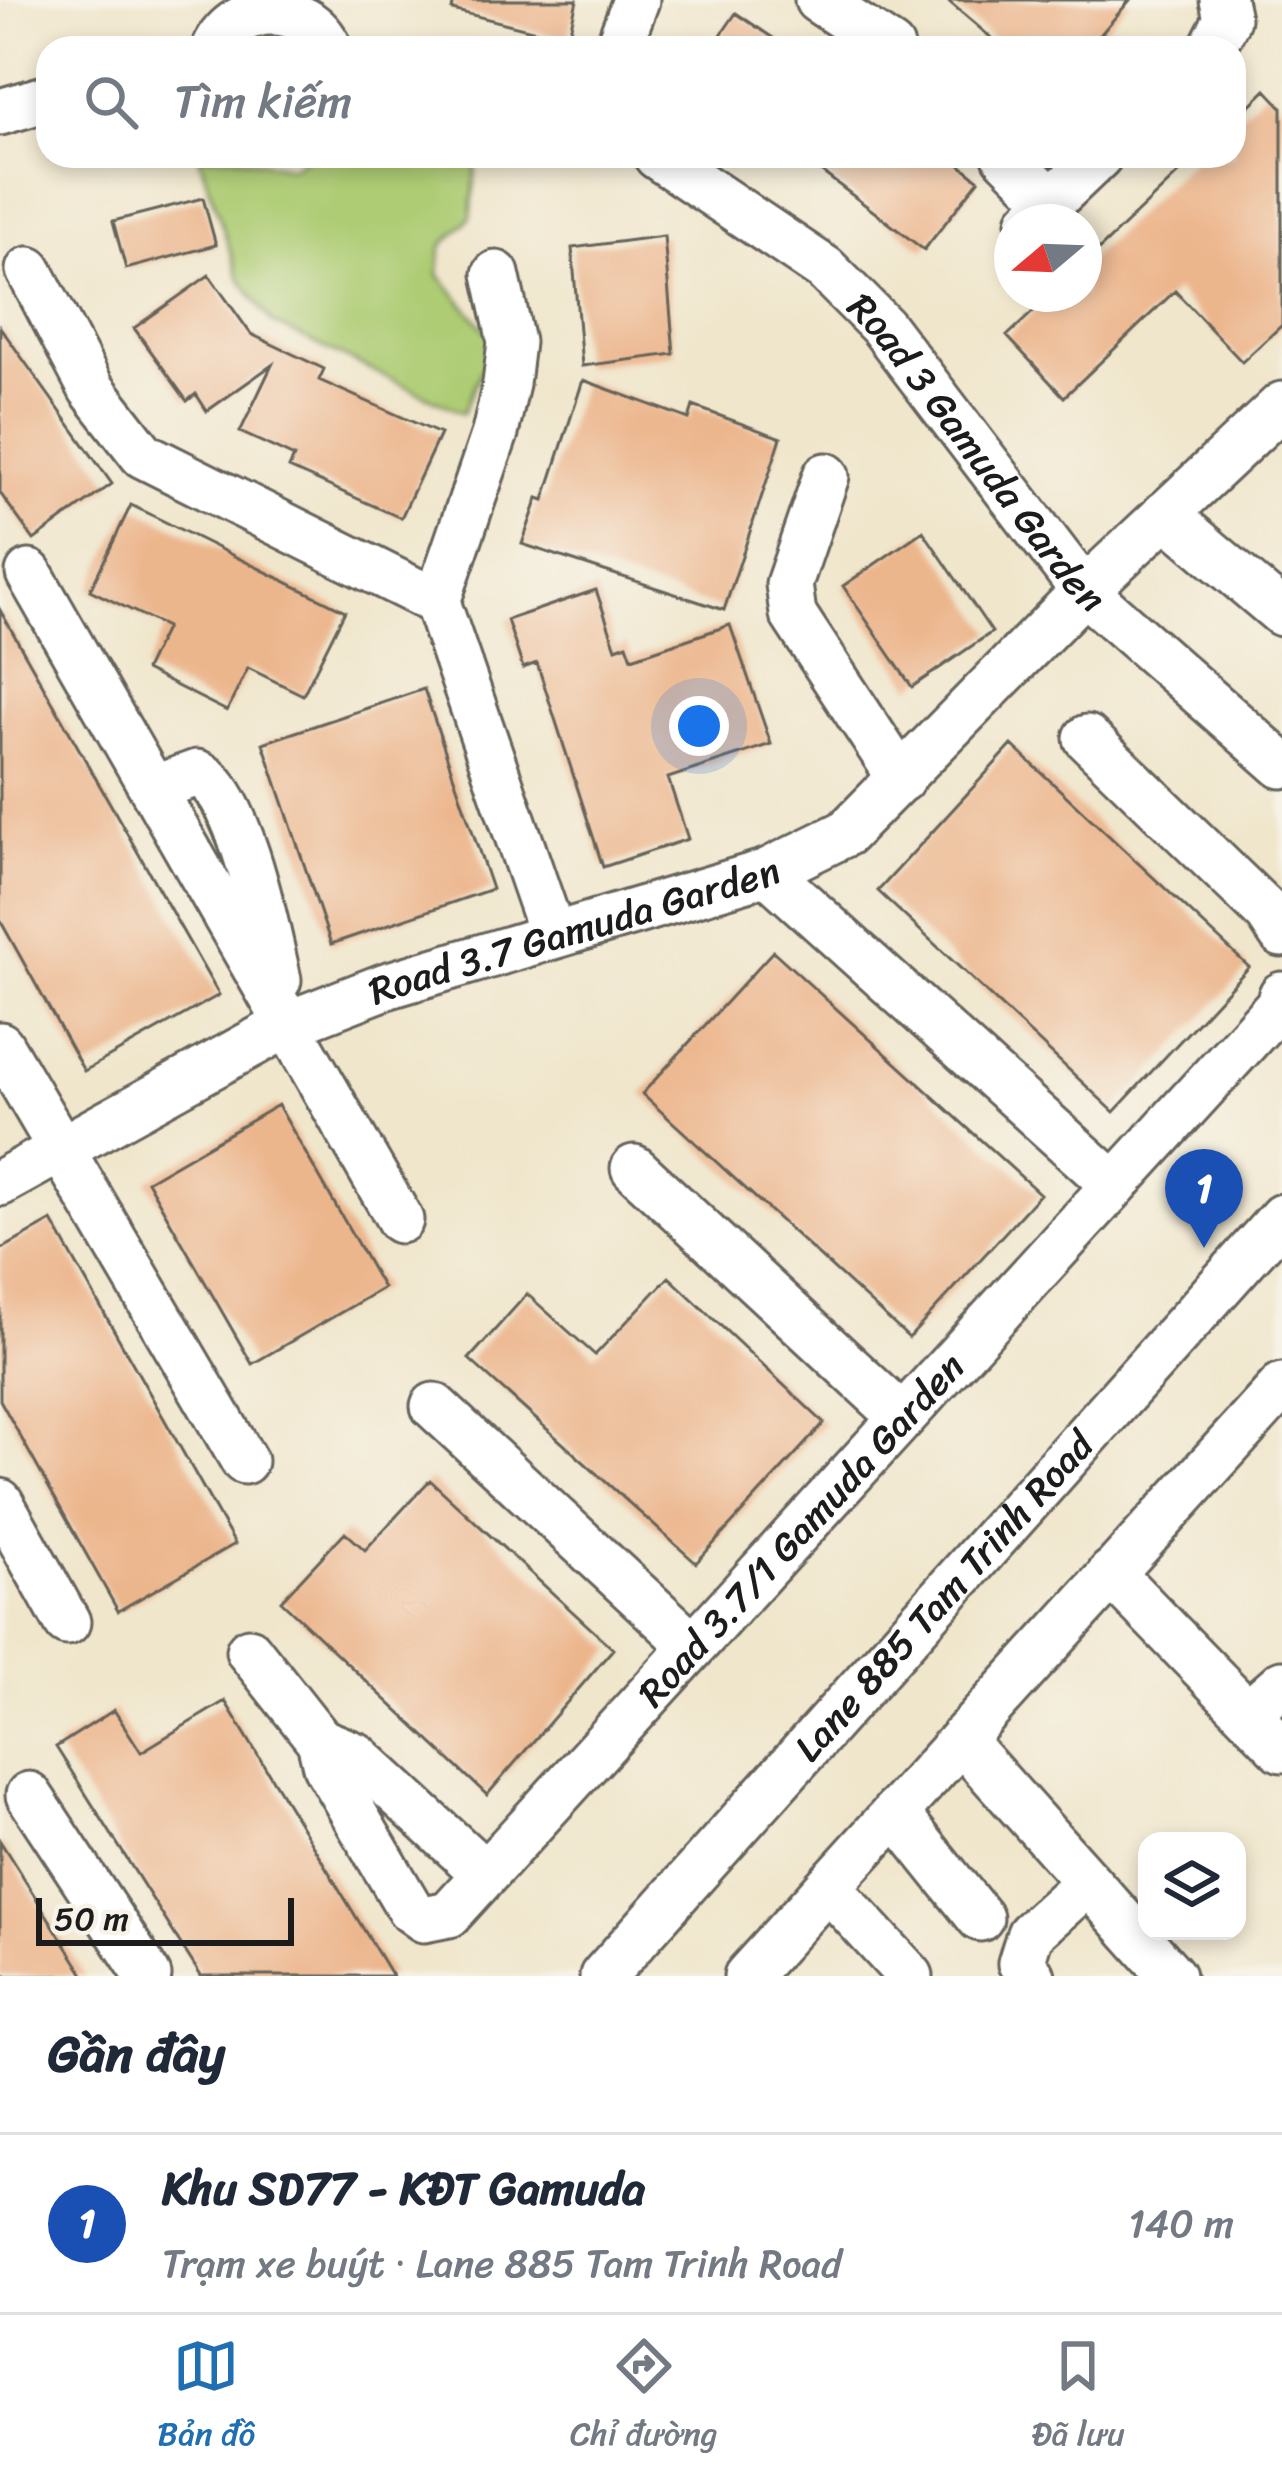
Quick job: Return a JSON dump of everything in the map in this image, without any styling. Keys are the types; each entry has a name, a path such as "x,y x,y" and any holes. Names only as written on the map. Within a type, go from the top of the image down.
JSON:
{"street":[{"path":"623,36 636,0"},
{"path":"818,0 873,36"},
{"path":"1218,36 1227,19 1223,0"},
{"path":"231,20 266,4 293,4 315,22 323,36"},
{"path":"0,112 36,102"},
{"name":"Road 3 Gamuda Garden","path":"675,168 826,269 882,326 1084,591 1282,765"},
{"path":"1009,168 1019,204"},
{"path":"1050,204 1087,168"},
{"path":"28,270 91,388 143,455 437,602"},
{"path":"496,274 511,342 506,384 496,434 437,602 552,934"},
{"name":"Road 3.7 Gamuda Garden","path":"0,1183 288,1024 552,934 767,872 846,833 1084,591 1282,405"},
{"path":"826,476 789,584 793,614 901,779"},
{"path":"1165,514 1282,613"},
{"path":"29,574 400,1220"},
{"path":"1087,738 1268,913 1282,934"},
{"path":"767,872 1112,1183"},
{"name":"Road 3.7/1 Gamuda Garden","path":"320,1741 326,1766 416,1916 435,1920 448,1914 1278,1006 1282,995"},
{"path":"0,1045 244,1461"},
{"path":"634,1168 902,1417"},
{"name":"Lane 885 Tam Trinh Road","path":"603,1976 1282,1217"},
{"path":"758,1972 828,1887 1282,1385"},
{"path":"434,1406 692,1645"},
{"path":"0,1502 67,1622"},
{"path":"1112,1574 1282,1749"},
{"path":"249,1651 320,1741 357,1756 484,1874"},
{"path":"1248,1713 1282,1683"},
{"path":"961,1740 1172,1976"},
{"path":"29,1795 148,1976"},
{"path":"895,1813 980,1918"},
{"path":"1032,1976 1021,1963 1030,1934 1088,1882"},
{"path":"828,1887 910,1976"}],"green space":[{"path":"203,168 476,168 471,217 441,247 439,275 494,340 463,413 272,323 239,277"}],"building":[{"path":"454,0 577,0 569,36 452,10"},
{"path":"947,0 1130,0 1099,36 989,36"},
{"path":"736,13 770,36 720,36"},
{"path":"1266,90 1282,107 1282,325 1242,362 1175,291 1064,397 1007,336 1033,312 1102,312 1102,247 1184,168 1246,168 1246,109"},
{"path":"817,168 964,168 979,180 924,250"},
{"path":"203,198 216,245 126,269 113,221"},
{"path":"664,236 674,354 582,366 572,248"},
{"path":"209,275 251,334 324,369 319,380 440,434 401,518 289,468 294,457 240,432 272,365 207,411 196,394 187,401 134,328"},
{"path":"0,327 112,484 34,540 0,493"},
{"path":"583,380 689,419 693,406 781,438 724,610 522,544 538,498 544,500"},
{"path":"131,505 345,611 303,695 248,668 227,711 145,670 166,627 90,590"},
{"path":"923,531 992,632 912,687 843,586"},
{"path":"596,590 616,648 627,644 632,658 730,625 771,744 668,778 688,839 603,867 537,663 523,668 507,620"},
{"path":"0,610 219,995 84,1071 0,920"},
{"path":"424,689 492,889 331,944 263,743"},
{"path":"1012,745 1249,967 1114,1112 878,891"},
{"path":"773,951 1040,1194 909,1338 642,1094"},
{"path":"278,1105 383,1288 252,1364 147,1181"},
{"path":"52,1221 235,1544 118,1611 0,1400 0,1250"},
{"path":"669,1277 824,1423 696,1563 469,1359 527,1294 595,1355"},
{"path":"430,1480 613,1649 487,1795 281,1601 345,1532 365,1550"},
{"path":"225,1701 392,1976 201,1976 56,1747 114,1710 141,1752"},
{"path":"0,1841 85,1976 0,1976"}],"place":[{"name":"Khu SD77 - KĐT Gamuda","path":"1204,1248"}]}
